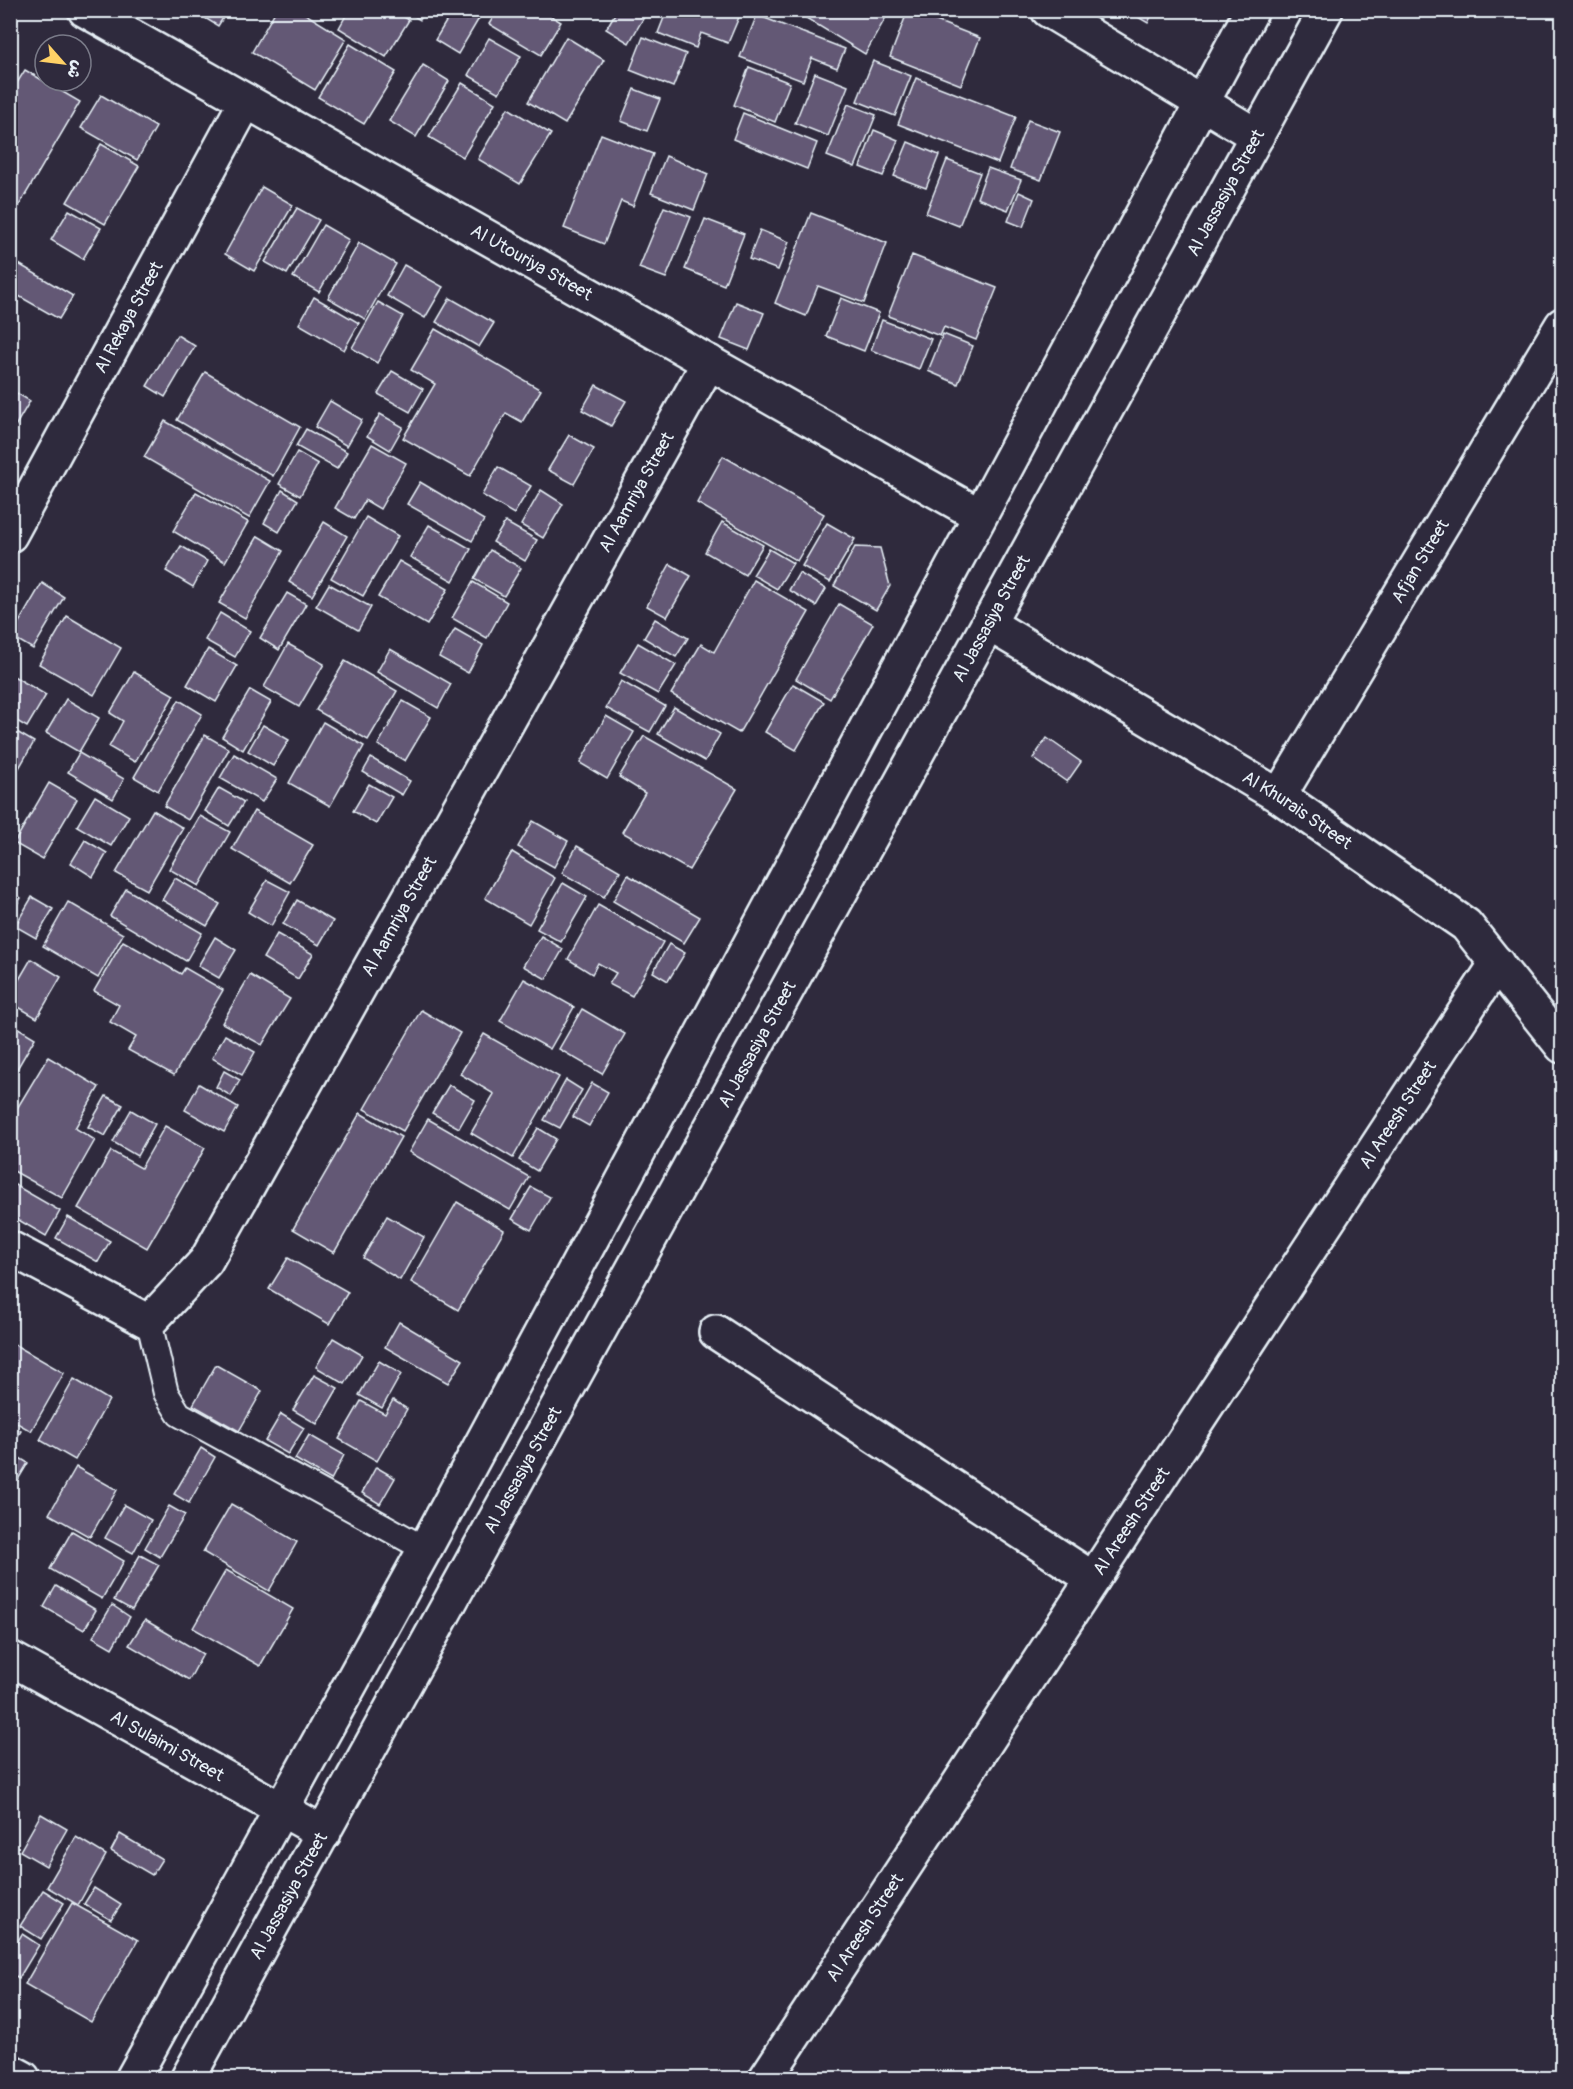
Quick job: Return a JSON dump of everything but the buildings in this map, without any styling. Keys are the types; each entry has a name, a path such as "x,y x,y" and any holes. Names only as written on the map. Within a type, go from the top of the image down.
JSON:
{"street":[{"name":"Al Utouriya Street","path":"86,10 979,515"},
{"path":"1048,10 1257,136"},
{"path":"133,2079 425,1548 1252,10"},
{"name":"Al Jassasiya Street","path":"188,2079 1326,10"},
{"name":"Al Rekaya Street","path":"10,535 246,100"},
{"name":"Afjan Street","path":"1279,796 1563,325"},
{"name":"Al Aamriya Street","path":"149,1322 206,1261 709,362"},
{"name":"Al Khurais Street","path":"989,624 1279,796 1466,925 1563,1046"},
{"name":"Al Areesh Street","path":"766,2079 1497,963"},
{"path":"10,1248 149,1322"},
{"path":"716,1332 1094,1579"},
{"name":"Al Sulaimi Street","path":"10,1658 324,1833"},
{"path":"10,2071 23,2079"}],"lane":[{"path":"149,1322 166,1393 179,1414 425,1548"}]}
